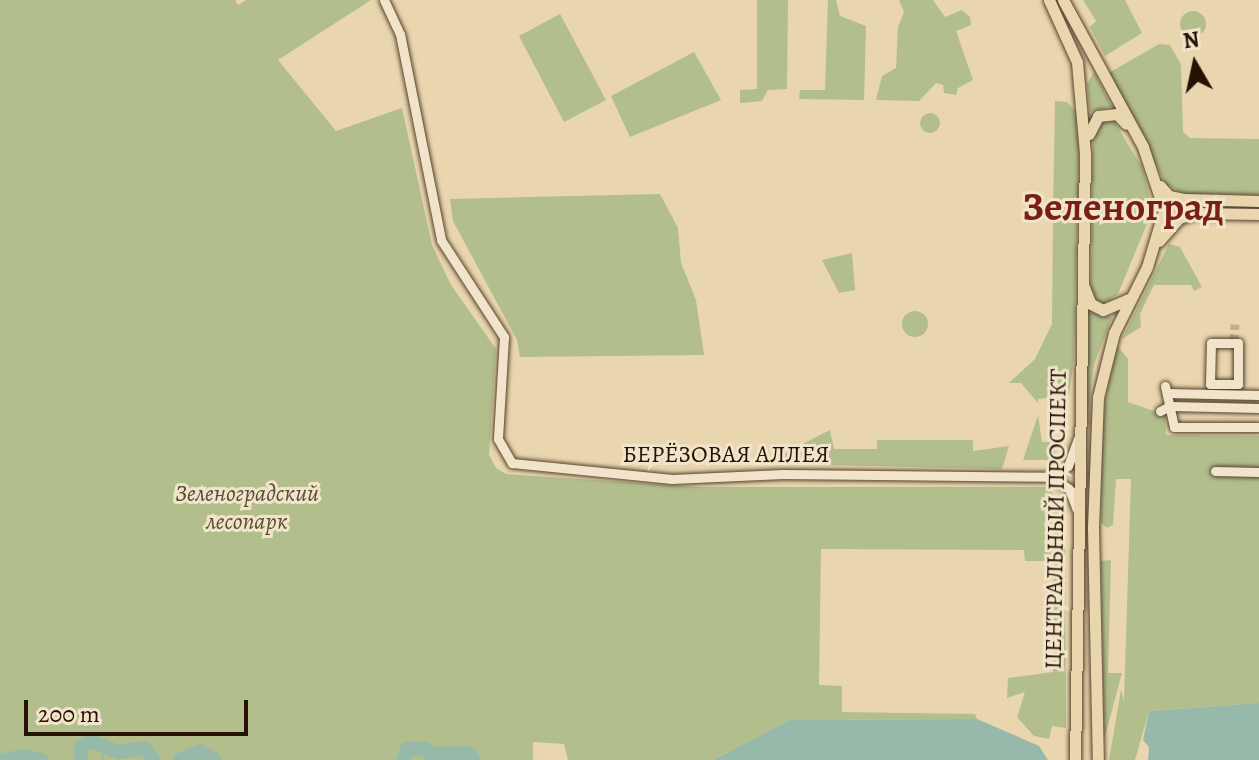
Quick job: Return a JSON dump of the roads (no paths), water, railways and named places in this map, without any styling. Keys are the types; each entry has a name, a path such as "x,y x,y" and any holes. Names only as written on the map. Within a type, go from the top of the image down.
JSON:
{"main road":[{"name":"ЦЕНТРАЛЬНЫЙ ПРОСПЕКТ","path":"1049,0 1076,55 1085,153 1075,760"},
{"name":"ЦЕНТРАЛЬНЫЙ ПРОСПЕКТ","path":"1063,0 1143,147 1159,186 1164,210 1156,245 1114,333 1098,397 1093,528 1098,760"},
{"path":"1081,89 1087,74 1098,67"},
{"name":"ЦЕНТРАЛЬНЫЙ ПРОСПЕКТ","path":"1085,153 1092,120 1107,114 1125,121 1143,147"},
{"path":"1159,186 1169,196 1259,201"},
{"path":"1156,245 1179,218 1196,213 1259,214"},
{"path":"1082,279 1091,304 1103,310 1134,295"}],"street":[{"name":"БЕРЁЗОВАЯ АЛЛЕЯ","path":"384,0 400,34 441,240 504,337 498,439 512,463 672,479 783,474 1052,477"},
{"path":"1211,343 1234,343 1234,384 1210,384 1211,343"},
{"path":"1259,395 1166,390 1174,427 1259,427"},
{"path":"1160,411 1170,406 1233,404 1259,408"},
{"path":"1078,439 1068,466 1052,477 1069,489 1078,515"},
{"path":"1217,473 1259,472"}],"waterway":[{"path":"81,760 81,746 90,741 119,752 144,748 153,760"},
{"path":"102,760 104,745"},
{"path":"403,760 407,749 425,749 429,754 469,753 473,760"},
{"path":"180,760 201,751 215,760"},
{"path":"4,760 24,756 42,760"}],"tunnel":[{"path":"1234,343 1235,324"}],"district":[{"name":"Зеленоград","path":"1123,207"}],"park label":[{"name":"Зеленоградский лесопарк","path":"247,508"}]}
